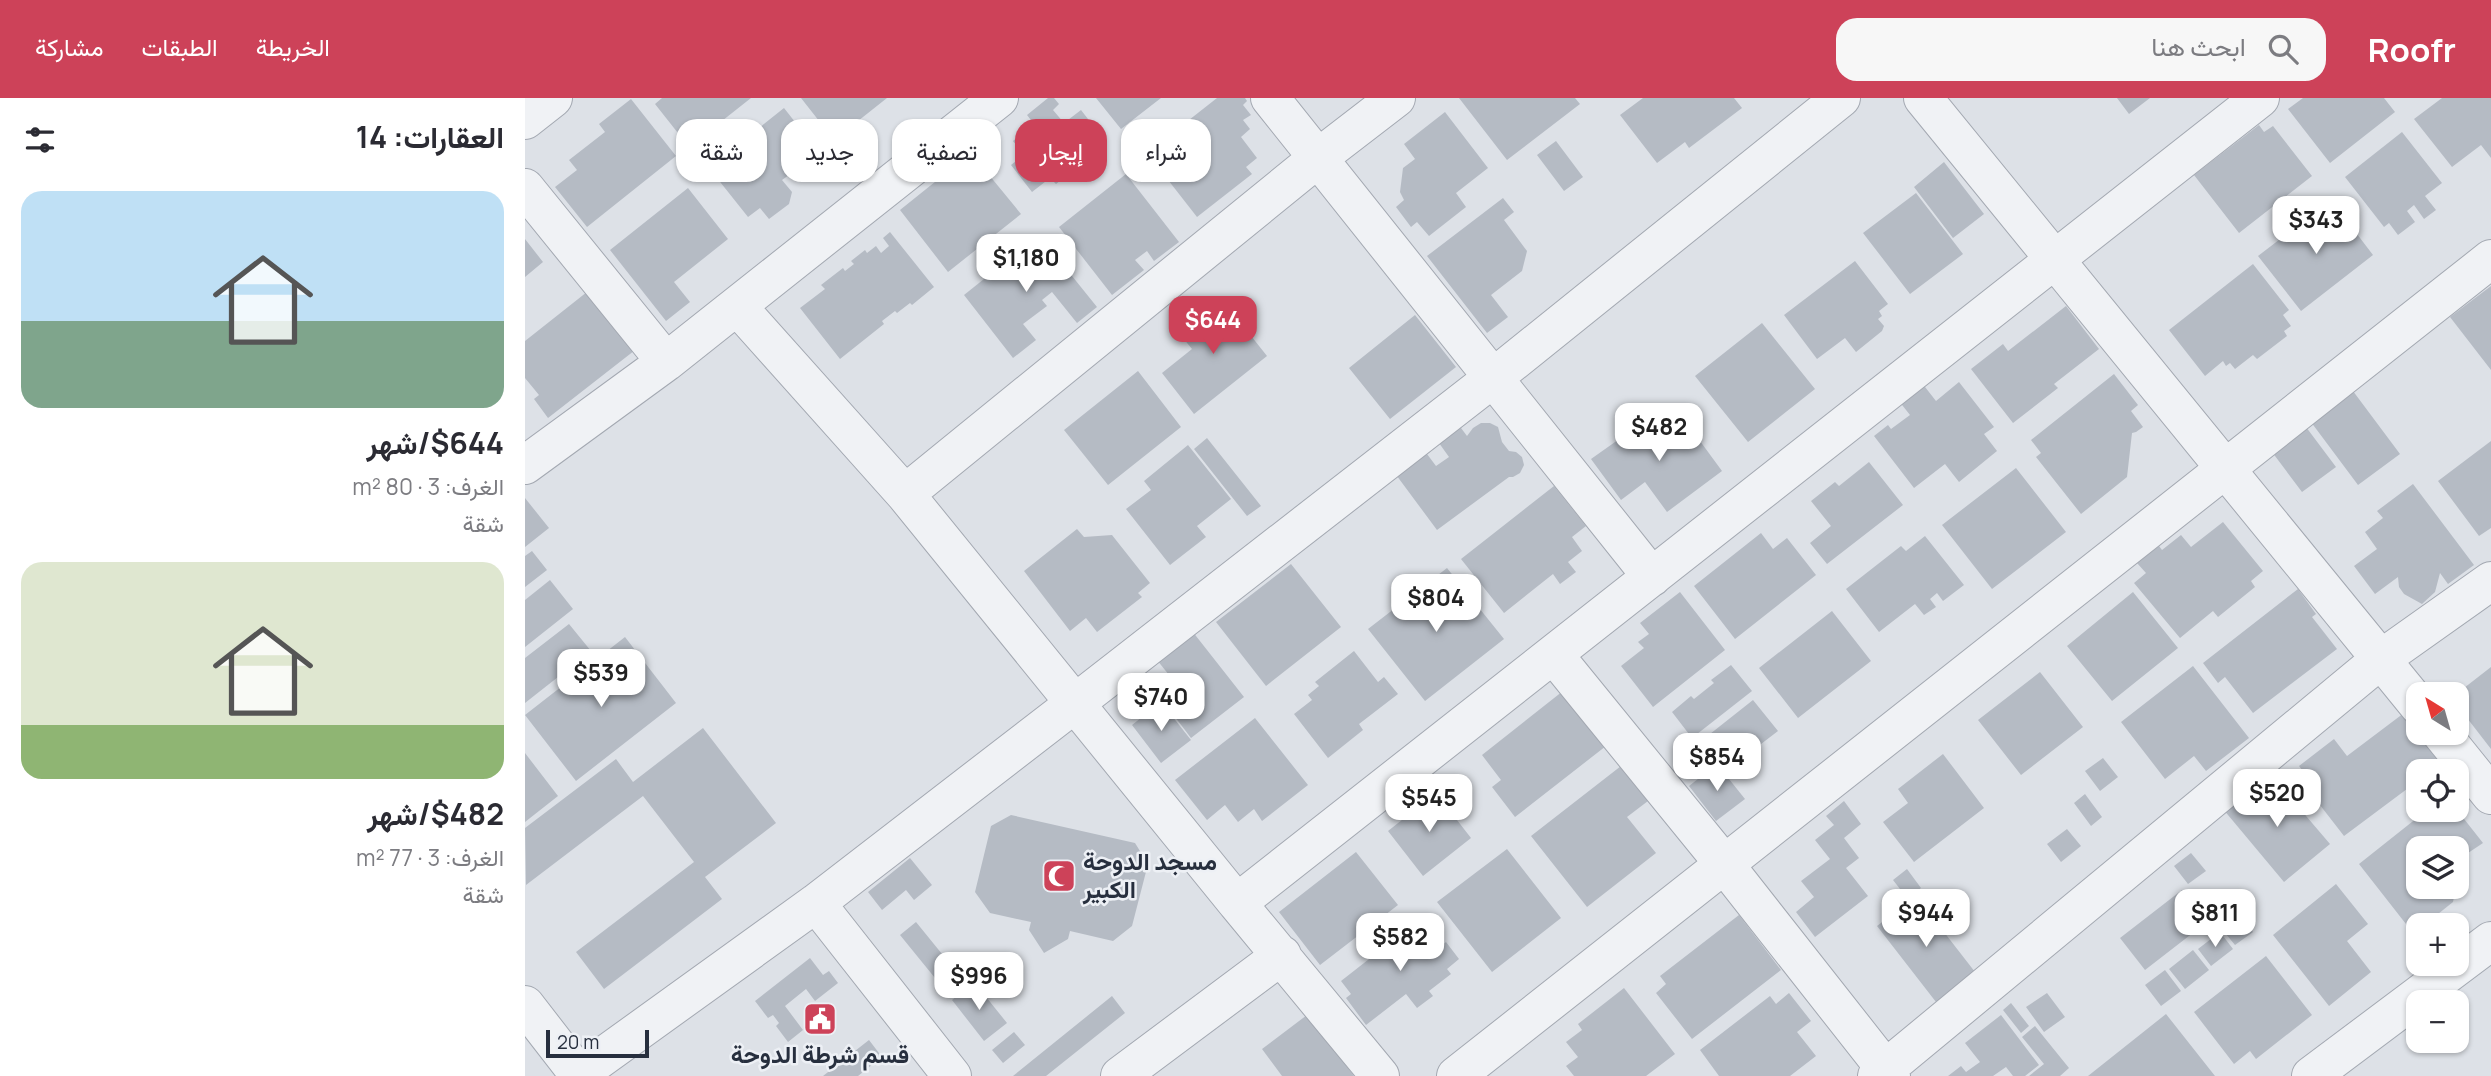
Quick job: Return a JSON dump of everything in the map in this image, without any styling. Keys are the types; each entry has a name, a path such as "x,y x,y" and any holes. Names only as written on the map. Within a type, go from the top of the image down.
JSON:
{"street":[{"path":"525,120 553,98"},
{"path":"525,465 666,362 999,98"},
{"path":"1270,98 1652,577"},
{"path":"905,494 1395,98"},
{"path":"525,1006 578,1075 816,903 1074,704 1493,378 1841,98"},
{"path":"1923,98 2406,690"},
{"path":"1237,903 2260,98"},
{"path":"525,188 666,362"},
{"path":"1456,1076 2491,259"},
{"path":"737,306 905,494 1380,1076"},
{"path":"1554,655 1725,865 1884,1074 2381,659 2491,581"},
{"path":"2451,746 2491,796"},
{"path":"816,903 952,1076"},
{"path":"2311,1076 2491,941"},
{"path":"1120,1076 1282,955"}],"building":[{"path":"662,98 751,98 724,119 676,119 676,131 655,104"},
{"path":"801,98 887,98 860,119 818,119"},
{"path":"1048,98 1054,98 1059,104 1053,110 1061,119 1030,119 1027,115"},
{"path":"1096,98 1161,98 1134,119 1121,119 1121,129"},
{"path":"1217,98 1245,98 1247,101 1243,105 1251,115 1243,120 1250,129 1241,137 1257,158 1246,167 1252,174 1197,217 1170,182 1211,182 1211,119 1190,119"},
{"path":"1459,98 1575,98 1580,104 1507,160"},
{"path":"1643,98 1734,98 1742,108 1689,148 1685,142 1657,163 1620,115"},
{"path":"2117,98 2150,98 2129,114"},
{"path":"2303,98 2384,98 2395,112 2330,163 2288,109"},
{"path":"2442,98 2491,98 2491,158 2481,145 2452,167 2414,119"},
{"path":"631,99 676,156 587,227 555,187 577,170 569,160 605,132 599,124"},
{"path":"784,108 793,119 781,119 781,182 792,192 789,204 769,219 760,208 748,217 720,182 767,182 767,122"},
{"path":"1081,110 1088,119 1069,119"},
{"path":"1445,112 1488,168 1456,193 1466,207 1429,236 1417,222 1411,227 1396,207 1404,200 1400,192 1403,168 1415,159 1404,144"},
{"path":"2259,125 2264,132 2273,126 2312,176 2239,233 2194,175"},
{"path":"2402,132 2442,183 2425,196 2436,210 2424,219 2414,205 2407,211 2415,222 2398,235 2389,223 2384,227 2345,177"},
{"path":"1556,141 1583,177 1564,191 1537,155"},
{"path":"1944,162 1984,214 1953,238 1914,187"},
{"path":"1121,178 1121,182 1132,182 1179,242 1154,261 1147,251 1135,260 1144,270 1112,295 1059,227"},
{"path":"935,182 995,182 1021,214 948,272 900,210"},
{"path":"1024,182 1045,182 1032,192"},
{"path":"688,188 728,239 674,282 690,302 666,321 610,250"},
{"path":"1916,193 1963,254 1910,294 1863,233"},
{"path":"1503,198 1514,212 1504,220 1527,251 1522,271 1491,295 1508,317 1487,333 1427,256"},
{"path":"2331,200 2373,255 2301,311 2258,256"},
{"path":"890,232 934,287 912,305 910,303 897,313 895,311 882,321 884,324 840,359 800,308 825,289 821,285 843,268 845,271 854,264 851,261 865,250 867,253 876,246 881,253 889,246 883,238"},
{"path":"1039,235 1097,307 1077,323 1052,292 1042,300 1047,306 1023,324 1036,340 1013,358 964,295"},
{"path":"525,239 543,262 525,277"},
{"path":"1855,261 1888,304 1879,311 1882,316 1878,319 1884,326 1882,331 1856,352 1845,338 1817,359 1784,315"},
{"path":"2253,264 2289,310 2283,315 2291,326 2284,331 2287,336 2257,359 2253,355 2235,369 2230,363 2226,366 2223,361 2205,376 2169,330"},
{"path":"2491,286 2491,370 2450,317"},
{"path":"592,288 639,347 548,418 534,399 539,395 525,378 525,341"},
{"path":"1221,298 1267,356 1194,414 1162,373 1192,349 1178,332"},
{"path":"2066,306 2099,349 2054,384 2058,388 2013,423 1971,369 2003,344 2008,351"},
{"path":"1415,315 1456,367 1390,419 1349,368"},
{"path":"1762,323 1815,389 1748,442 1695,376"},
{"path":"1138,371 1181,427 1108,485 1064,430"},
{"path":"2114,374 2138,405 2131,411 2143,427 2132,433 2127,477 2081,514 2036,457 2041,453 2031,440"},
{"path":"1918,378 1936,401 1959,382 1994,427 1984,434 1997,451 1959,482 1945,464 1914,488 1874,436 1888,425 1891,429 1910,415 1895,396"},
{"path":"2347,383 2400,454 2358,485 2305,414"},
{"path":"1678,411 1722,471 1667,512 1645,482 1621,500 1591,459 1632,430 1639,440"},
{"path":"1455,420 1467,436 1481,423 1498,427 1502,442 1509,451 1522,457 1524,465 1520,473 1509,477 1437,530 1391,468 1421,446 1436,466 1449,457 1434,436"},
{"path":"2306,427 2336,467 2302,492 2272,452"},
{"path":"1207,438 1261,506 1247,516 1194,449"},
{"path":"2491,441 2491,528 2479,536 2438,481"},
{"path":"1188,445 1231,499 1197,526 1206,537 1170,565 1126,509 1151,490 1144,481"},
{"path":"1869,462 1903,505 1827,564 1810,543 1831,526 1811,501 1835,482 1839,486"},
{"path":"2016,468 2066,532 1992,589 1942,525"},
{"path":"2413,484 2474,565 2448,584 2440,573 2435,592 2422,604 2404,594 2399,587 2398,577 2375,594 2354,566 2377,549 2365,532 2383,518 2377,511"},
{"path":"1554,486 1586,526 1572,537 1582,551 1568,562 1576,572 1560,584 1553,574 1504,613 1461,559"},
{"path":"525,498 549,528 525,547"},
{"path":"2223,522 2263,571 2251,581 2255,587 2218,617 2213,611 2180,638 2134,583 2146,573 2137,563 2159,546 2162,550 2181,535 2191,547"},
{"path":"1077,529 1084,537 1112,535 1150,583 1138,593 1142,597 1097,632 1086,618 1070,631 1024,571"},
{"path":"1761,533 1773,549 1787,538 1816,575 1735,639 1694,586"},
{"path":"1925,536 1964,585 1943,601 1937,593 1930,599 1936,607 1924,615 1915,604 1879,632 1846,589 1901,546 1906,551"},
{"path":"532,551 547,570 525,587 525,556"},
{"path":"1291,564 1341,627 1266,686 1216,622"},
{"path":"1447,568 1504,639 1425,701 1368,629"},
{"path":"550,580 573,609 525,647 525,600"},
{"path":"2298,589 2316,614 2312,617 2337,649 2253,713 2225,677 2218,683 2203,663"},
{"path":"1680,592 1725,650 1653,707 1621,666 1644,648 1638,642 1649,634 1640,623"},
{"path":"2133,592 2178,648 2112,701 2067,646"},
{"path":"1832,611 1871,661 1798,718 1759,668"},
{"path":"1185,622 1244,697 1191,738 1153,688 1169,675 1149,650"},
{"path":"569,624 591,651 525,703 525,658"},
{"path":"625,637 676,703 576,781 525,715"},
{"path":"1354,651 1378,682 1384,677 1398,694 1359,724 1363,730 1328,758 1294,714 1312,700 1308,695 1319,686 1315,682"},
{"path":"1731,665 1752,691 1692,738 1672,712 1691,696 1694,699 1714,683 1711,680"},
{"path":"2193,666 2249,738 2206,771 2194,756 2165,779 2121,722"},
{"path":"2491,667 2491,749 2469,721 2469,684"},
{"path":"2040,672 2083,727 2021,775 1978,720"},
{"path":"1563,691 1606,746 1515,817 1492,787 1501,780 1482,755"},
{"path":"1753,700 1778,731 1748,754 1754,761 1733,778 1710,749 1717,744 1710,734"},
{"path":"1161,702 1191,740 1161,763 1132,725"},
{"path":"2404,713 2406,746 2430,746 2440,759 2406,759 2406,790 2344,836 2306,787 2312,783 2299,766 2334,739 2347,756"},
{"path":"1255,718 1308,785 1262,821 1254,809 1238,822 1225,805 1207,820 1175,780"},
{"path":"703,728 776,823 705,877 722,899 604,989 576,952 694,862 643,796 526,885 525,828 616,759 633,782"},
{"path":"525,753 558,796 525,822"},
{"path":"1943,754 1984,808 1914,862 1883,822 1908,803 1898,789"},
{"path":"2103,758 2118,777 2100,791 2085,771"},
{"path":"1717,764 1745,799 1716,821 1689,786"},
{"path":"1621,766 1648,801 1627,817 1656,853 1587,907 1531,836"},
{"path":"2256,782 2265,793 2278,783 2330,844 2284,882 2223,809"},
{"path":"1436,793 1471,838 1423,876 1388,831"},
{"path":"2085,794 2102,817 2091,826 2074,803"},
{"path":"1844,801 1861,824 1844,838 1859,858 1846,868 1868,896 1815,937 1796,912 1814,897 1801,881 1830,859 1815,840 1834,825 1826,816"},
{"path":"1011,815 1135,843 1148,864 1132,926 1113,941 1070,931 1068,939 1044,953 1029,930 1031,922 990,913 975,892 991,826"},
{"path":"2412,822 2466,822 2483,843 2469,852 2469,836 2406,836 2406,899 2454,899 2439,913 2406,913 2406,924 2359,864"},
{"path":"2067,829 2081,846 2061,862 2047,844"},
{"path":"1507,849 1561,918 1492,972 1437,902"},
{"path":"1356,852 1398,905 1320,965 1279,912"},
{"path":"2191,853 2206,871 2188,884 2174,866"},
{"path":"910,858 932,885 914,900 906,890 882,910 868,892"},
{"path":"1907,869 1921,888 1907,898 1893,880"},
{"path":"2336,884 2368,924 2347,941 2371,972 2329,1006 2273,935"},
{"path":"2182,890 2207,922 2145,970 2120,938"},
{"path":"1916,896 1975,972 1936,1002 1877,926"},
{"path":"2239,914 2253,932 2235,945 2221,928"},
{"path":"1739,915 1781,970 1692,1039 1656,993 1666,984 1660,976"},
{"path":"1419,920 1440,947 1446,942 1459,959 1447,969 1451,974 1429,991 1433,996 1417,1008 1406,994 1366,1025 1346,998 1351,994 1341,981"},
{"path":"916,922 964,981 948,994 900,935"},
{"path":"2220,932 2233,949 2211,966 2198,949"},
{"path":"2193,950 2209,970 2185,989 2169,969"},
{"path":"2266,956 2312,1015 2256,1059 2250,1051 2234,1064 2194,1012"},
{"path":"810,958 823,975 829,971 838,983 815,1001 806,989 785,1006 803,1030 788,1042 776,1026 779,1023 773,1015 768,1018 755,1001"},
{"path":"2165,970 2181,991 2161,1006 2145,985"},
{"path":"974,982 1007,1023 984,1041 952,1000"},
{"path":"1624,988 1675,1054 1646,1076 1574,1076 1566,1066 1578,1057 1566,1042 1582,1030 1578,1024"},
{"path":"1789,993 1811,1021 1797,1032 1816,1056 1790,1076 1719,1076 1700,1050 1770,996 1776,1004"},
{"path":"2047,993 2065,1017 2044,1032 2026,1007"},
{"path":"1112,996 1125,1013 1046,1076 1013,1076"},
{"path":"2011,1003 2029,1026 2021,1033 2003,1010"},
{"path":"2166,1014 2215,1076 2088,1076"},
{"path":"1307,1015 1354,1076 1282,1076 1262,1049"},
{"path":"2001,1015 2039,1065 2025,1076 2013,1076 2006,1067 1993,1076 1948,1076 1961,1066 1966,1072 1980,1062 1965,1043"},
{"path":"2035,1026 2069,1068 2060,1076 2029,1076 2044,1064 2022,1037"},
{"path":"1014,1032 1025,1045 1003,1063 992,1050"},
{"path":"869,1040 882,1057 858,1076 823,1076"}],"place":[{"name":"مسجد الدوحة الكبير","path":"1059,876"},
{"name":"قسم شرطة الدوحة","path":"820,1019"}]}
